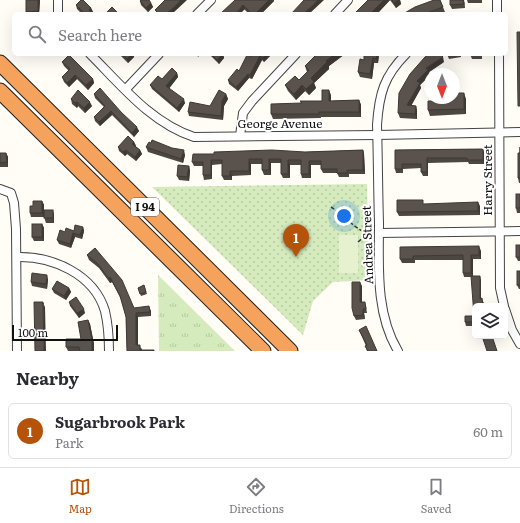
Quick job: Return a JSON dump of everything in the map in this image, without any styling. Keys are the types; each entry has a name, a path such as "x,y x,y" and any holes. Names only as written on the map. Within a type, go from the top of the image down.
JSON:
{"highway":[{"name":"I 94","path":"0,63 290,351"},
{"name":"I 94","path":"0,91 263,351"}],"street":[{"path":"58,0 58,12"},
{"path":"199,12 211,0"},
{"path":"337,12 348,0"},
{"path":"497,0 498,12"},
{"name":"George Avenue","path":"92,56 148,111 167,125 194,137 520,132"},
{"path":"126,89 157,56"},
{"path":"240,136 243,112 294,56"},
{"name":"Andrea Street","path":"398,351 388,330 383,314 374,234 378,108 386,77 404,56"},
{"name":"Harry Street","path":"499,56 500,288 503,303"},
{"path":"0,189 11,192 14,203 17,257 17,351"},
{"path":"374,234 520,231"},
{"path":"17,257 37,258 53,262 71,270 96,294 105,311 109,351"},
{"path":"508,318 512,330 520,344"}],"path":[{"path":"331,207 367,234 374,234"},
{"path":"358,242 367,234"}],"green space":[{"path":"367,184 369,280 333,282 313,301 303,335 152,187"},
{"path":"339,235 358,235 358,273 339,273"},
{"path":"158,275 235,351 159,351"}],"building":[{"path":"26,0 38,0 38,11 26,12"},
{"path":"83,0 91,8 89,10 91,12 83,12 76,5"},
{"path":"149,0 151,3 146,8 140,1"},
{"path":"165,0 181,0 168,12 157,12 155,10"},
{"path":"235,0 269,0 257,12 250,12 243,5 237,12 222,12"},
{"path":"304,0 318,0 305,12 293,12"},
{"path":"368,0 384,0 372,12 356,12"},
{"path":"434,0 440,0 443,7 430,12 406,12"},
{"path":"450,0 463,0 464,4 450,5"},
{"path":"112,7 117,12 107,12"},
{"path":"517,32 520,32 520,106 518,106"},
{"path":"70,56 93,79 86,85 75,75 67,83 62,77 70,69 62,62"},
{"path":"213,56 221,56 217,60"},
{"path":"246,56 260,56 250,75 248,74 236,87 228,80 237,69 239,71"},
{"path":"315,56 332,56 311,78 314,82 306,89 302,85 294,94 285,85 295,76 299,80 309,70 305,66"},
{"path":"364,56 377,56 376,59 373,58 370,74 358,72 360,59 364,60"},
{"path":"427,56 443,57 424,68 424,74 417,81 420,83 407,105 416,106 415,114 398,113 399,93 410,74"},
{"path":"172,68 177,73 166,86 184,99 177,108 150,85 158,76 162,79"},
{"path":"100,88 121,112 137,127 132,133 111,111 99,122 94,117 105,106 94,94"},
{"path":"78,90 90,102 84,108 71,99"},
{"path":"219,90 226,94 222,101 221,116 188,112 190,102 210,106"},
{"path":"322,90 329,90 329,101 359,100 359,112 271,114 271,104 302,103 300,101 322,101"},
{"path":"460,93 464,93 464,109 428,110 428,104 460,104"},
{"path":"128,136 134,142 132,144 140,150 135,157 126,150 123,152 118,147"},
{"path":"152,140 172,148 184,150 181,159 146,147"},
{"path":"483,149 483,160 467,160 467,158 427,158 427,172 421,172 421,164 402,164 402,169 395,169 395,150"},
{"path":"272,150 305,152 363,150 363,170 347,170 347,173 337,173 337,169 321,169 321,161 309,161 309,174 301,174 301,160 288,160 288,174 281,174 281,159 269,159 269,170 262,170 262,159 249,159 249,171 230,171 230,176 222,176 222,160 211,160 211,175 203,175 203,162 192,162 193,154"},
{"path":"0,153 6,153 7,162 0,163"},
{"path":"518,153 520,153 520,178 518,178"},
{"path":"178,165 189,166 187,177 177,176"},
{"path":"516,194 520,194 520,208 516,208"},
{"path":"397,200 423,200 423,204 478,202 478,211 397,212"},
{"path":"33,201 42,201 42,213 30,213 30,206 33,206"},
{"path":"44,210 53,210 53,218 44,218"},
{"path":"32,224 42,224 42,237 32,237"},
{"path":"75,225 83,227 80,235 73,233 70,244 57,240 60,230 65,232 66,228 74,231"},
{"path":"516,245 520,245 520,257 516,257"},
{"path":"479,246 479,255 471,255 471,273 463,273 463,255 413,256 413,259 400,259 400,247"},
{"path":"95,248 122,280 134,308 149,306 150,312 136,313 136,345 140,345 140,350 154,351 127,351 126,317 120,296 110,277 109,279 97,263 87,255"},
{"path":"517,271 520,271 520,285 517,285"},
{"path":"32,273 47,275 46,284 31,282"},
{"path":"471,276 480,276 480,299 482,298 483,303 473,303"},
{"path":"57,281 69,288 64,296 52,289"},
{"path":"352,282 360,282 360,302 365,302 366,309 363,309 363,315 354,316 352,308"},
{"path":"144,285 146,292 140,294 138,288"},
{"path":"76,297 84,309 77,313 69,302"},
{"path":"34,302 43,302 44,351 35,351"},
{"path":"465,316 472,316 472,322 465,322"},
{"path":"88,320 92,340 92,351 80,351 79,347 66,347 66,339 81,339 78,322"},
{"path":"366,326 377,351 368,351 365,346 367,345 359,330"},
{"path":"483,339 493,339 497,351 487,351"}],"place":[{"name":"Sugarbrook Park","path":"296,257"}]}
